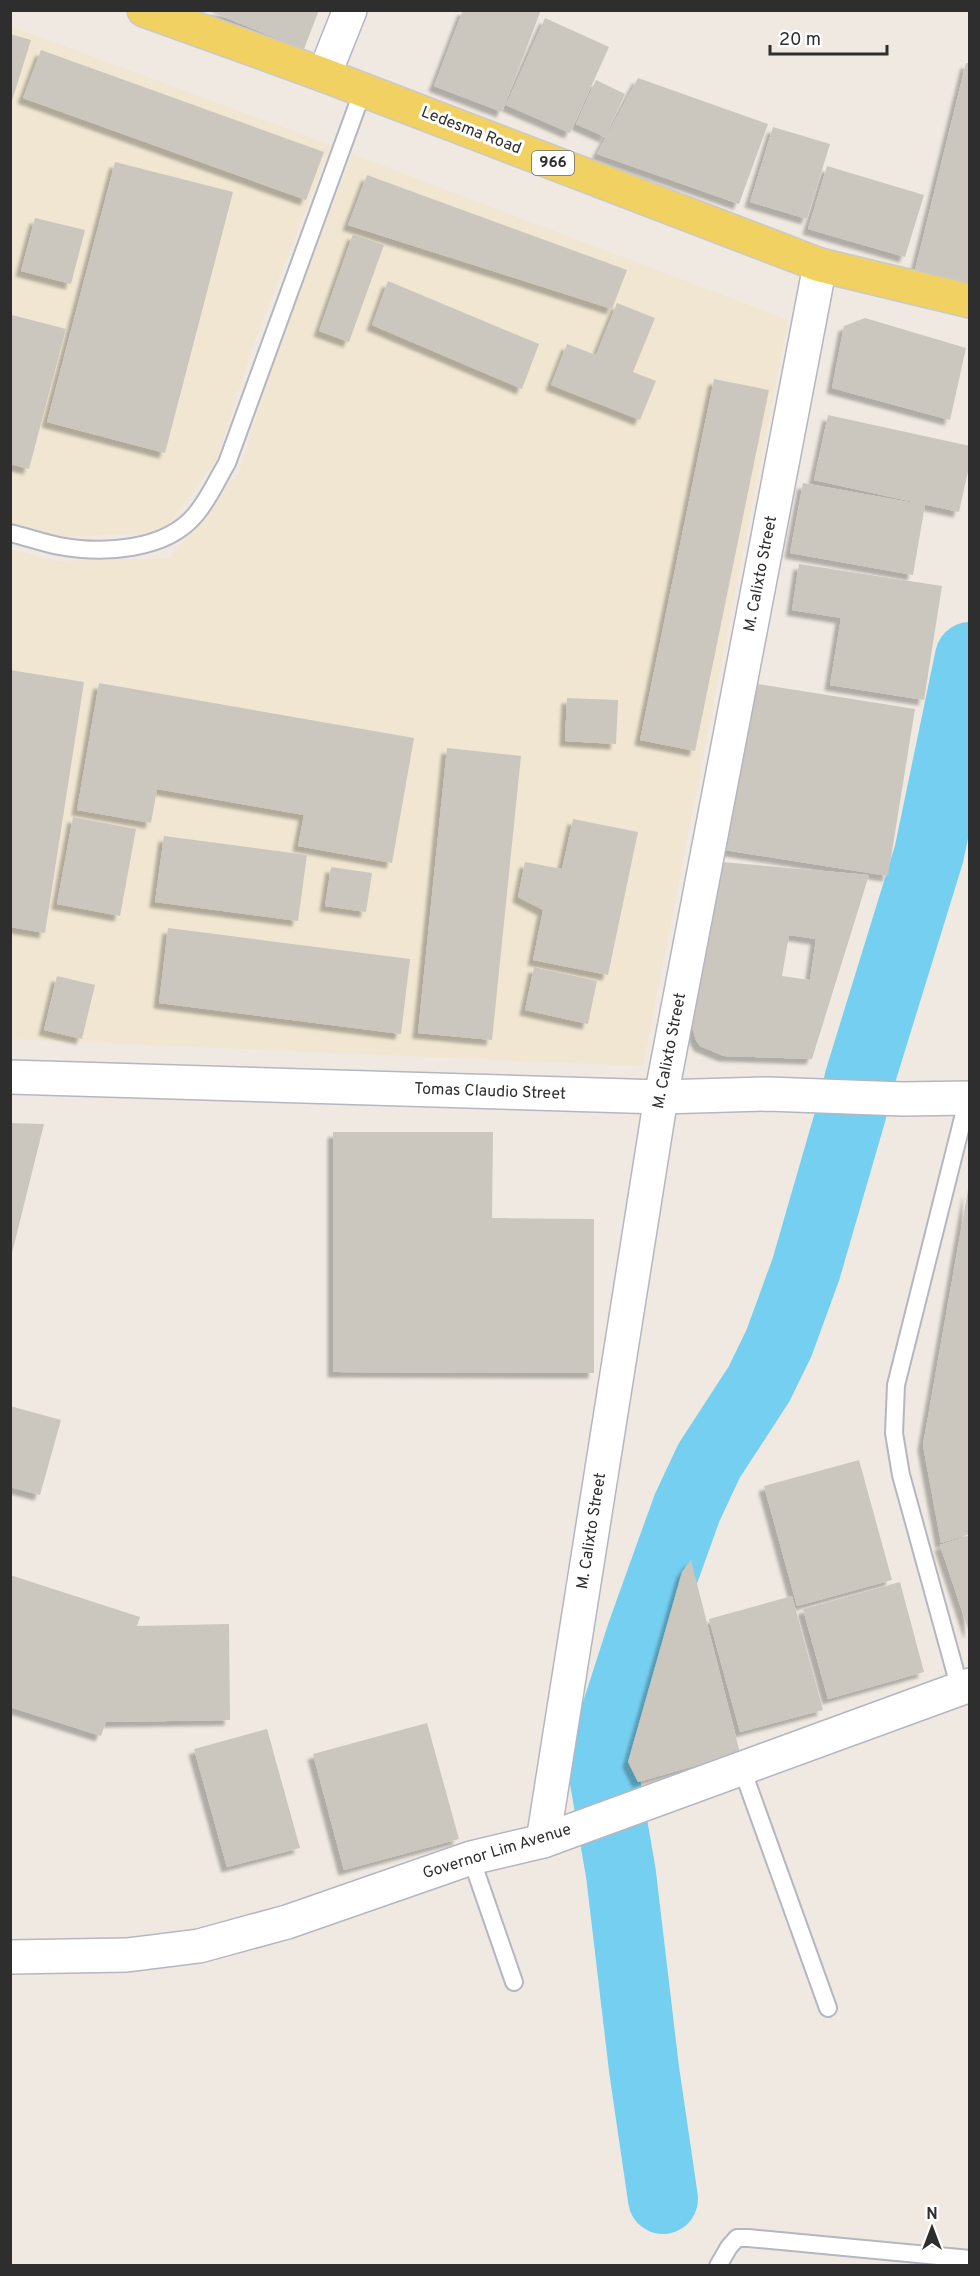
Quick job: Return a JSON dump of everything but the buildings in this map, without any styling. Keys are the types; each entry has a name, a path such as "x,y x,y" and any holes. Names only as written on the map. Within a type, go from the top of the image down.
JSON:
{"main road":[{"name":"Ledesma Road","path":"144,10 324,75 820,265 969,302"}],"street":[{"path":"324,75 350,10"},
{"name":"M. Calixto Street","path":"543,1841 661,1097 820,265"},
{"name":"Tomas Claudio Street","path":"10,1077 661,1097 768,1094 903,1099 969,1098"},
{"name":"Governor Lim Avenue","path":"10,1957 127,1954 200,1946 287,1922 471,1858 543,1841 742,1769 966,1696"}],"lane":[{"path":"10,533 60,546 122,548 145,546 170,537 196,515 227,463 363,90"},
{"path":"966,1696 901,1475 894,1433 896,1385 969,1098"},
{"path":"742,1769 828,2008"},
{"path":"471,1858 514,1982"},
{"path":"718,2265 736,2238 924,2261 969,2259"}],"shaded area":[{"path":"10,26 331,145 253,345 217,459 163,532 61,537 11,524"},
{"path":"352,154 788,320 643,1066 11,1039 11,549 55,561 170,558 239,472 284,332"}],"waterway":[{"path":"859,1081 929,854 970,657"},
{"path":"663,2199 644,2069 621,1874 604,1775 614,1720 642,1633 687,1508 709,1461 759,1384 779,1343 806,1269 852,1110"}]}
